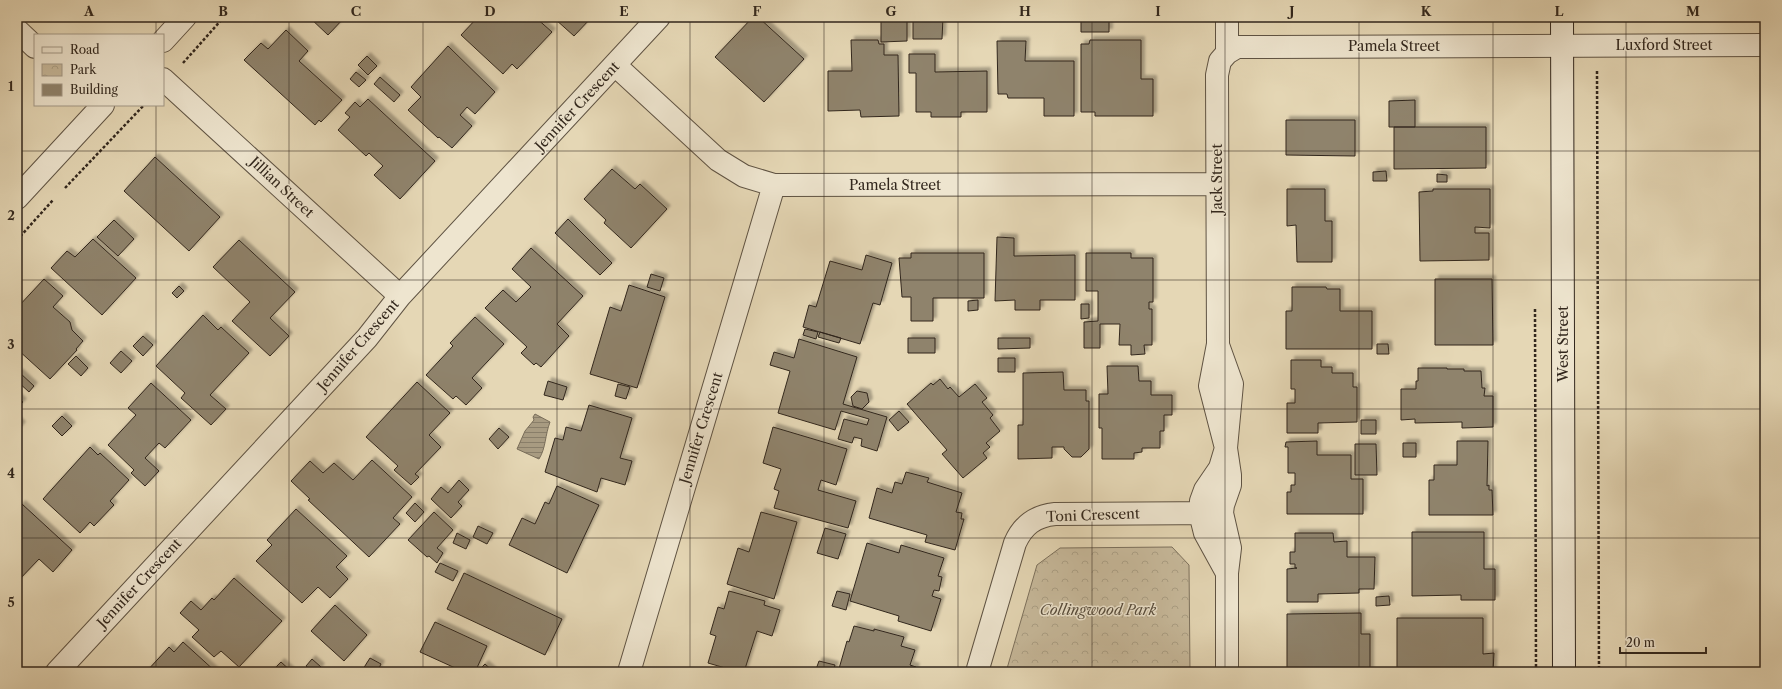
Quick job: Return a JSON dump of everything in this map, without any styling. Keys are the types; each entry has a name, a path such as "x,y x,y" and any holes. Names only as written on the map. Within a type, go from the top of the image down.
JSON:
{"street":[{"path":"164,40 185,17"},
{"name":"Jennifer Crescent","path":"57,672 367,338 400,296 659,17"},
{"name":"Jack Street","path":"1227,17 1227,53 1220,61 1217,75 1218,344 1210,386 1226,448 1230,475 1230,485 1223,505 1222,513 1230,548 1227,573 1227,672"},
{"name":"West Street","path":"1562,17 1564,672"},
{"path":"17,30 34,46"},
{"name":"Pamela Street","path":"1227,53 1237,47 1562,45"},
{"name":"Luxford Street","path":"1562,45 1765,45"},
{"name":"Pamela Street","path":"615,65 718,160 744,176 774,185 1217,184"},
{"name":"Jillian Street","path":"165,80 400,296"},
{"path":"17,198 100,106"},
{"name":"Jennifer Crescent","path":"629,672 774,185"},
{"name":"Jack Street","path":"1226,448 1220,468 1205,490 1201,501 1200,513 1205,533 1227,573"},
{"name":"Toni Crescent","path":"977,672 1015,543 1020,532 1027,523 1045,515 1055,514 1222,513"}],"path":[{"path":"165,80 224,17"},
{"path":"1597,45 1600,672"},
{"path":"64,189 143,106"},
{"path":"17,240 58,195"}],"green space":[{"name":"Collingwood Park","path":"1172,547 1189,565 1190,672 1006,672 1037,565 1060,548"}],"shaded area":[{"path":"535,414 550,422 543,450 539,459 517,449 525,431 534,420 533,417"}],"building":[{"path":"309,17 345,17 328,35"},
{"path":"478,17 535,17 552,32 517,69 512,64 503,74 461,35"},
{"path":"557,17 591,18 574,36 555,19"},
{"path":"753,17 758,17 804,59 764,102 715,57"},
{"path":"881,17 907,17 907,41 881,42"},
{"path":"913,17 943,17 942,39 913,39"},
{"path":"1081,17 1109,17 1109,32 1081,32"},
{"path":"286,30 308,51 299,61 342,100 321,122 319,120 315,125 244,60 261,43 268,49"},
{"path":"851,40 878,40 879,44 884,44 884,55 898,55 899,116 861,117 860,110 828,111 828,71 852,71"},
{"path":"1090,40 1141,40 1141,79 1153,79 1153,116 1095,116 1095,112 1081,112 1081,44 1089,44"},
{"path":"997,41 1026,41 1025,61 1074,61 1074,116 1044,116 1044,98 1008,98 1007,94 998,94"},
{"path":"448,46 495,92 475,114 467,107 460,115 472,126 452,148 439,137 438,138 408,110 421,97 411,87"},
{"path":"909,54 935,54 935,72 987,71 987,112 961,112 961,117 931,117 931,112 916,112 916,73 909,73"},
{"path":"367,56 377,66 368,75 358,65"},
{"path":"356,72 366,80 359,87 350,79"},
{"path":"380,77 400,95 394,102 374,84"},
{"path":"368,99 435,161 400,199 374,175 383,166 369,153 366,156 338,130 350,117 345,113 355,102 360,107"},
{"path":"1415,100 1415,127 1389,127 1389,101"},
{"path":"1286,120 1355,120 1355,156 1286,155"},
{"path":"1394,127 1486,127 1486,168 1394,169"},
{"path":"155,157 220,217 189,251 124,191"},
{"path":"612,169 635,189 640,184 667,209 631,248 604,223 606,220 584,199"},
{"path":"1386,171 1387,181 1373,181 1373,172"},
{"path":"1437,174 1447,175 1447,182 1437,182"},
{"path":"1287,189 1325,189 1325,221 1332,221 1332,262 1297,262 1296,225 1287,226"},
{"path":"1433,189 1490,189 1490,228 1475,227 1475,233 1489,233 1489,260 1420,261 1419,192 1433,191"},
{"path":"568,219 612,263 600,275 555,233"},
{"path":"114,220 134,239 118,256 97,237"},
{"path":"997,237 1014,238 1014,256 1075,255 1075,300 1040,300 1040,310 1015,310 1015,300 995,301"},
{"path":"93,239 136,278 102,315 51,268 67,251 75,257"},
{"path":"239,240 295,292 270,318 289,336 270,356 232,321 250,302 213,267"},
{"path":"531,248 583,296 557,324 569,336 541,367 536,363 534,365 521,353 527,347 485,308 503,290 516,302 531,287 512,269"},
{"path":"911,253 984,253 984,298 933,298 933,321 911,321 911,297 902,297 899,258 911,258"},
{"path":"1086,253 1131,253 1131,258 1153,258 1153,302 1149,302 1149,309 1152,309 1152,345 1144,345 1145,354 1131,355 1131,345 1119,345 1120,324 1100,324 1100,348 1084,348 1084,322 1098,321 1098,291 1086,291"},
{"path":"866,255 892,263 880,305 873,303 860,344 803,327 809,305 816,307 830,261 862,270"},
{"path":"651,274 664,278 660,291 647,287"},
{"path":"44,279 63,296 53,307 70,322 72,330 83,341 76,349 77,350 50,379 17,349 17,308"},
{"path":"1435,279 1492,279 1493,345 1435,345"},
{"path":"629,285 665,297 637,388 590,374 610,307 621,311"},
{"path":"179,286 184,291 177,298 172,293"},
{"path":"1292,287 1326,287 1327,289 1340,289 1340,311 1372,311 1372,349 1286,349 1286,311 1292,311"},
{"path":"978,300 978,310 968,311 968,301"},
{"path":"1081,304 1089,304 1089,318 1081,319"},
{"path":"203,315 218,330 221,327 249,353 210,395 226,409 211,425 181,398 185,393 156,366"},
{"path":"475,317 504,344 472,378 482,388 466,405 456,396 453,399 426,375 453,346 450,343"},
{"path":"805,329 818,332 816,339 803,335"},
{"path":"820,332 841,338 839,343 818,337"},
{"path":"143,336 153,345 143,356 133,346"},
{"path":"908,338 935,338 935,353 908,353"},
{"path":"998,338 1030,338 1030,348 998,349"},
{"path":"799,339 857,357 843,404 887,417 877,451 861,446 862,439 854,437 852,443 838,439 844,419 867,425 869,419 841,411 835,430 778,413 790,371 770,365 774,352 794,358"},
{"path":"1377,344 1388,344 1389,354 1377,354"},
{"path":"121,351 132,361 121,373 110,363"},
{"path":"76,356 88,368 81,376 68,364"},
{"path":"998,358 1015,358 1015,372 998,372"},
{"path":"1291,360 1321,360 1321,367 1332,367 1332,373 1353,373 1353,387 1357,387 1357,422 1318,423 1318,433 1287,433 1287,403 1295,403 1295,389 1291,389"},
{"path":"1107,366 1138,366 1139,381 1151,381 1151,395 1172,395 1172,415 1164,415 1164,431 1160,431 1160,448 1142,448 1142,452 1134,453 1134,459 1102,459 1102,428 1099,428 1099,394 1108,394"},
{"path":"1418,368 1447,368 1464,369 1464,371 1481,371 1482,388 1485,388 1484,396 1493,396 1493,427 1462,428 1462,422 1415,423 1415,419 1401,420 1401,389 1416,389 1416,381 1418,381"},
{"path":"19,372 34,386 29,392 17,381 17,375"},
{"path":"1063,372 1064,390 1086,390 1086,401 1089,401 1089,449 1081,457 1072,457 1064,449 1064,447 1052,447 1052,458 1018,459 1018,425 1023,425 1023,373"},
{"path":"940,379 948,389 950,387 959,397 975,384 987,398 982,402 993,415 990,418 1000,431 986,443 990,447 983,453 987,458 963,478 942,454 947,450 907,404 931,383 933,385"},
{"path":"548,381 567,387 563,400 544,395"},
{"path":"417,382 450,413 429,435 441,447 415,474 419,477 411,485 394,470 398,466 366,437"},
{"path":"151,383 191,420 165,448 159,443 145,458 159,471 145,486 131,473 134,470 108,445 136,415 128,408"},
{"path":"618,384 630,387 626,399 615,396"},
{"path":"857,391 867,393 869,402 862,409 853,406 851,397"},
{"path":"17,396 23,402 17,408"},
{"path":"589,405 632,418 620,458 632,461 625,485 601,478 597,492 545,472 555,438 563,440 566,427 581,431"},
{"path":"899,411 909,422 898,431 889,420"},
{"path":"62,416 72,426 62,436 52,426"},
{"path":"17,420 22,425 17,431"},
{"path":"1361,420 1376,420 1376,434 1361,434"},
{"path":"773,427 847,449 836,485 821,480 818,490 856,501 848,528 774,508 779,491 774,489 781,469 763,463"},
{"path":"499,428 509,437 498,449 489,439"},
{"path":"1317,441 1317,455 1351,455 1351,479 1363,479 1363,514 1287,514 1287,492 1291,492 1291,485 1295,485 1295,473 1288,473 1288,447 1285,447 1286,442"},
{"path":"1457,441 1488,441 1487,486 1489,485 1489,490 1492,490 1493,515 1429,515 1429,480 1434,480 1434,465 1457,465"},
{"path":"1403,443 1416,443 1416,457 1403,457"},
{"path":"1355,444 1376,444 1377,475 1355,475"},
{"path":"90,447 98,455 100,453 129,480 110,501 114,505 94,526 90,522 80,533 43,499"},
{"path":"372,460 412,497 393,518 400,524 369,557 308,500 310,499 291,481 310,461 323,473 334,463 353,480"},
{"path":"906,472 929,478 927,482 962,493 956,512 962,513 961,519 964,519 955,550 925,542 927,535 869,518 877,488 892,493 895,482 902,484"},
{"path":"459,480 469,490 458,502 462,506 451,518 431,499 441,487 448,493"},
{"path":"557,486 599,505 567,573 509,545 522,518 535,524 545,502 549,504"},
{"path":"415,503 424,512 415,522 406,513"},
{"path":"22,504 72,550 53,572 39,559 17,582 17,509"},
{"path":"296,509 347,556 336,567 348,579 330,598 318,587 302,603 256,561 272,545 267,540"},
{"path":"434,512 453,530 437,548 443,553 437,563 429,556 427,557 408,540"},
{"path":"761,512 797,522 774,599 727,584 738,548 749,552"},
{"path":"478,526 493,533 487,544 473,537"},
{"path":"825,528 846,534 838,559 817,553"},
{"path":"1412,532 1484,532 1484,569 1495,569 1495,600 1461,600 1461,595 1412,596"},
{"path":"457,533 470,540 466,549 453,543"},
{"path":"1295,533 1333,533 1334,542 1347,541 1347,557 1375,557 1374,589 1359,589 1359,593 1318,594 1318,602 1287,602 1287,569 1297,568 1295,568 1295,564 1290,564 1290,552 1295,552"},
{"path":"867,543 899,553 901,545 944,558 938,576 942,577 939,591 934,590 932,596 941,599 931,631 898,621 899,616 850,601"},
{"path":"440,563 458,571 453,581 435,572"},
{"path":"464,573 562,619 545,655 447,609"},
{"path":"234,578 282,621 239,667 221,651 214,657 192,637 199,630 180,613 191,601 201,610 212,598 214,600"},
{"path":"729,591 765,601 764,605 780,610 772,636 757,631 744,672 739,672 708,663 716,636 710,634 718,607 724,609"},
{"path":"837,591 850,594 846,610 832,606"},
{"path":"1389,596 1390,605 1376,606 1376,597"},
{"path":"335,605 367,635 344,661 311,631"},
{"path":"1361,613 1361,634 1370,634 1370,672 1287,672 1287,614"},
{"path":"1397,618 1483,618 1483,654 1494,653 1493,672 1403,672 1403,669 1397,669"},
{"path":"435,622 487,646 475,672 464,672 420,652"},
{"path":"854,626 874,631 874,629 904,637 901,646 915,650 910,665 916,667 914,672 838,672 847,641 849,642"},
{"path":"183,642 216,672 146,672 169,647 174,652"},
{"path":"370,658 381,664 377,672 368,672 363,669"},
{"path":"312,659 321,667 317,672 313,672 306,666"},
{"path":"819,661 835,665 833,672 815,672"},
{"path":"281,662 292,672 272,671"},
{"path":"485,664 494,672 477,672"}]}
